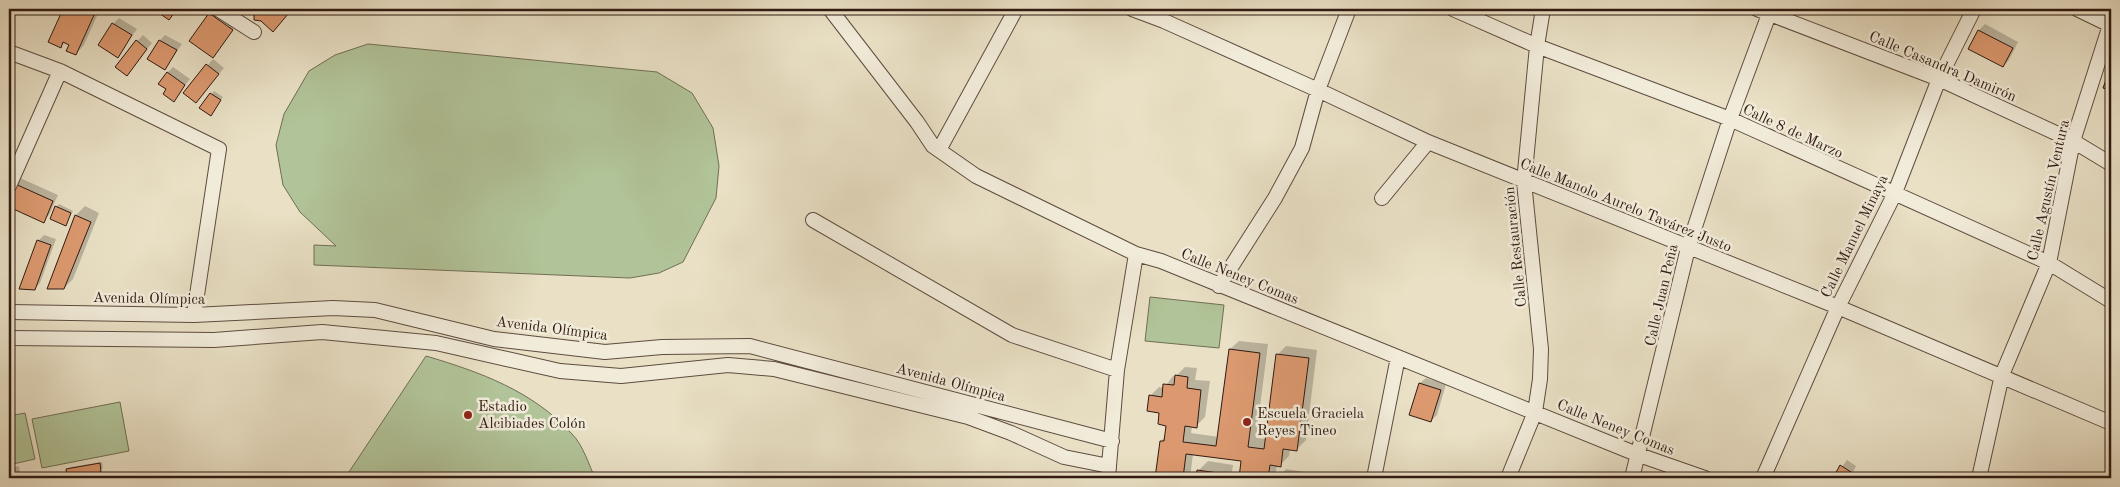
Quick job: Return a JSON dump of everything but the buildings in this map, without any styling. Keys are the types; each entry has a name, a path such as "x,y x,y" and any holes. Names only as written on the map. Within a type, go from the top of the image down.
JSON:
{"street":[{"path":"218,9 254,32"},
{"name":"Calle Neney Comas","path":"830,9 918,122 932,146 976,176 1136,254 1162,261 1219,286 1639,455 1705,478"},
{"path":"939,150 1016,9"},
{"name":"Calle Manolo Aurelo Tavárez Justo","path":"1132,9 1164,21 1318,90 1428,142 1838,307 2002,375 2111,423"},
{"path":"1219,286 1276,198 1302,148 1318,90 1349,9"},
{"name":"Calle 8 de Marzo","path":"1453,9 1537,46 1730,119 2049,264 2111,301"},
{"name":"Calle Restauración","path":"1508,478 1535,412 1540,379 1541,349 1524,182 1537,46 1543,9"},
{"name":"Calle Manuel Minaya","path":"1763,478 1838,307 1894,195 1939,78 1974,9"},
{"path":"2078,9 2111,23"},
{"name":"Calle Casandra Damirón","path":"1765,10 1939,78 2074,141 2111,164"},
{"name":"Calle Juan Peña","path":"1632,478 1688,248 1765,10"},
{"name":"Calle Agustín Ventura","path":"1979,478 2002,375 2049,264 2074,141 2111,23"},
{"path":"9,52 60,71 219,149 194,315"},
{"path":"9,186 60,71"},
{"path":"1382,198 1428,142"},
{"path":"813,220 1012,335 1117,370"},
{"path":"9,338 214,340 322,332 436,343 560,371 612,376 728,365 774,369 968,417 1011,433 1064,457 1108,472 1117,370 1136,254"},
{"name":"Avenida Olímpica","path":"9,312 194,315 342,308 375,310 494,339 606,352 662,347 750,346 1112,441"},
{"path":"1374,478 1398,357"}],"green space":[{"path":"368,44 657,72 692,93 713,128 719,166 716,198 683,262 659,273 630,278 314,265 314,245 336,246 300,212 283,185 276,145 284,114 309,71 335,55"},
{"path":"1150,297 1224,305 1219,348 1145,341"},
{"name":"Estadio Alcibiades Colón","path":"426,356 486,376 540,406 557,419 576,439 583,449 595,478 345,478"},
{"path":"120,402 129,451 42,468 32,419"},
{"path":"25,413 35,459 9,465 9,416"}],"place":[{"name":"Estadio Alcibiades Colón","path":"468,415"},
{"name":"Escuela Graciela Reyes Tineo","path":"1247,422"}]}
